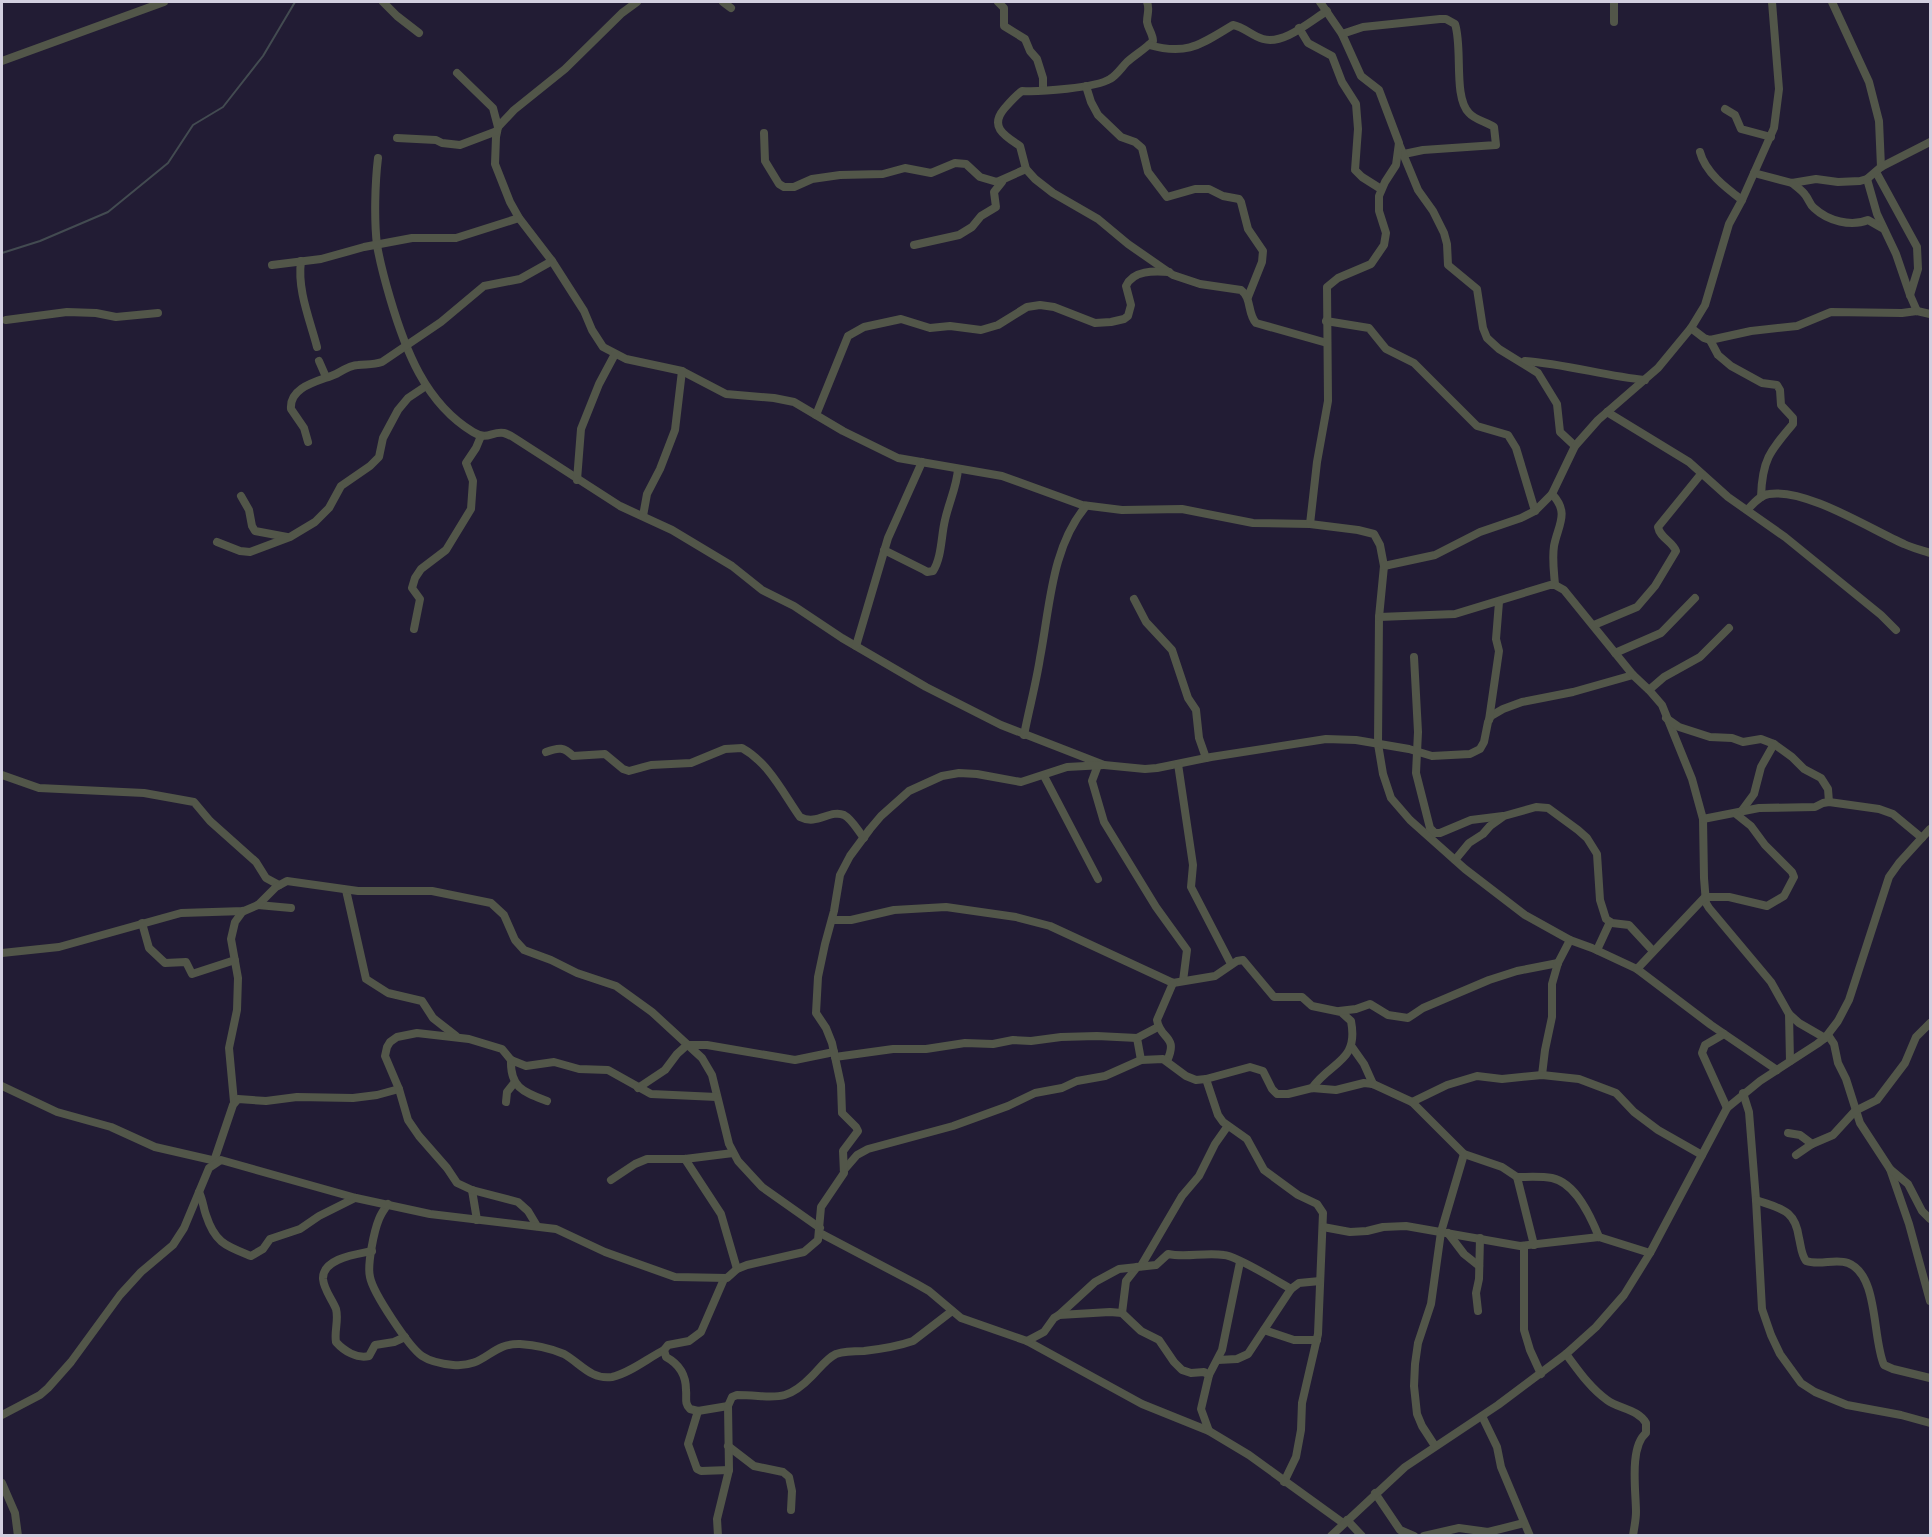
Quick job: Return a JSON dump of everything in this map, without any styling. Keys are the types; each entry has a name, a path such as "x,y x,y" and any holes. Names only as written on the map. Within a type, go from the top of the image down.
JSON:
{"street":[{"path":"2,62 141,5 164,2"},
{"path":"382,2 419,33"},
{"path":"397,138 436,140 460,145 498,129 513,110 565,69 622,13 637,2"},
{"path":"723,2 731,8"},
{"path":"998,2 1004,8 1004,26 1025,39 1030,51 1037,58 1043,78 1043,90"},
{"path":"1147,2 1149,6 1148,25 1153,39 1112,78 1086,86 1043,90 1035,93 1020,92 997,118 997,123 1010,140 1023,149 1026,169 1035,179 1053,193 1098,219 1169,273 1200,284 1236,288 1246,293 1256,323 1327,343"},
{"path":"1320,2 1342,34 1361,76 1378,90 1418,190 1444,233 1448,265 1477,289 1483,328 1487,338 1538,373 1552,394 1558,410 1560,432 1575,446"},
{"path":"1614,2 1614,22"},
{"path":"1384,566 1435,555 1480,532 1535,511 1552,494 1575,446 1607,412 1646,380 1691,328 1705,305 1729,224 1771,137 1777,116 1779,89 1772,2"},
{"path":"1832,2 1869,82 1880,121 1878,170 1917,247 1918,269 1910,295"},
{"path":"1149,45 1172,50 1195,47 1233,25 1268,40 1284,37 1326,11"},
{"path":"1342,34 1363,27 1440,19 1446,19 1455,24 1461,99 1469,114 1494,127 1496,146 1423,150 1404,154"},
{"path":"1299,28 1308,44 1329,53 1336,62 1342,82 1354,100 1357,110 1358,138 1355,170 1381,189"},
{"path":"457,73 492,106 498,129 495,156 497,174 519,218 552,261 585,313 599,343 615,354 639,362 682,371 721,393 785,399 898,458 1002,476 1086,506 1122,510 1182,509 1253,523 1310,524 1374,534 1380,545 1384,566 1379,617 1378,744 1386,786 1392,798 1410,820 1455,860 1526,915 1570,940 1598,950 1636,969 1777,1070"},
{"path":"1086,86 1098,115 1121,136 1142,148 1148,172 1167,197 1195,189 1209,189 1223,196 1239,199 1248,229 1263,251 1262,262 1248,297"},
{"path":"1725,109 1736,116 1741,129 1771,137"},
{"path":"764,133 765,161 782,186 794,187 812,179 840,175 883,174 905,168 931,172 956,163 966,164 983,179 1002,182"},
{"path":"1754,173 1792,183 1823,179 1848,183 1867,179 1878,170 1930,142"},
{"path":"1310,524 1317,462 1328,401 1327,290 1329,284 1338,278 1371,264 1384,245 1386,233 1378,206 1381,189 1396,165 1399,143"},
{"path":"1700,152 1710,171 1742,200"},
{"path":"378,158 377,244 386,283 406,347 426,386 448,411 470,430 481,436 505,433 534,449 577,480 620,506 662,524 732,566 762,590 794,606 856,646 945,697 1024,735 1101,765"},
{"path":"915,245 952,238 965,232 981,216 995,209 997,205 994,192 1002,182 1026,169"},
{"path":"1867,179 1882,228 1896,254 1917,311"},
{"path":"1792,183 1804,193 1814,208 1835,219 1852,224 1868,220 1882,228"},
{"path":"272,264 321,259 377,244 417,238 456,238 519,218"},
{"path":"301,261 302,294 317,347"},
{"path":"308,441 304,428 291,409 291,402 295,394 304,387 354,365 377,364 447,318 484,286 520,279 552,261"},
{"path":"816,415 848,336 864,327 901,319 930,328 950,326 981,330 998,325 1027,307 1040,305 1054,307 1095,323 1120,320 1128,316 1130,311 1131,305 1126,286 1131,278 1143,273 1169,273"},
{"path":"1691,328 1710,340 1751,331 1797,326 1831,312 1902,313 1917,311 1930,314"},
{"path":"6,320 67,312 96,313 116,317 158,313"},
{"path":"1326,321 1369,328 1386,349 1414,363 1477,426 1508,435 1516,448 1535,511"},
{"path":"1710,340 1718,355 1731,366 1762,383 1777,385 1780,390 1781,405 1793,418 1793,424 1778,440 1768,457 1762,476 1761,497"},
{"path":"577,480 581,429 599,384 615,354"},
{"path":"319,361 326,377"},
{"path":"1522,361 1548,363 1646,380"},
{"path":"643,516 647,494 660,469 675,430 682,371"},
{"path":"217,542 246,552 290,537 315,522 329,508 341,486 375,462 379,457 383,438 398,410 408,398 426,386"},
{"path":"1607,412 1683,458 1747,510 1785,537 1881,615 1896,630"},
{"path":"414,629 420,600 412,584 421,569 446,550 471,509 473,481 466,463 481,436"},
{"path":"856,646 884,550 922,462"},
{"path":"884,550 927,572 933,571 958,469"},
{"path":"1593,625 1632,610 1655,586 1676,551 1659,532 1658,527 1701,474"},
{"path":"1552,494 1561,505 1562,513 1554,550 1555,585"},
{"path":"1747,510 1761,497 1774,494 1804,498 1904,544 1930,553"},
{"path":"241,496 249,510 255,531 290,537"},
{"path":"1024,735 1040,658 1051,587 1072,527 1086,506"},
{"path":"1555,585 1569,595 1633,675 1662,705 1692,779 1703,819 1706,903 1771,982 1789,1014 1799,1023 1827,1036 1834,1044 1838,1063 1846,1079 1855,1111 1864,1130 1890,1169 1909,1224 1930,1301"},
{"path":"1379,617 1446,615 1469,611 1555,585"},
{"path":"1615,653 1661,633 1695,598"},
{"path":"1134,599 1146,622 1172,650 1188,698 1196,710 1199,738 1206,758"},
{"path":"844,1170 843,1151 857,1134 858,1128 841,1111 841,1085 835,1054 829,1034 816,1009 821,959 832,920 842,869 881,816 902,796 922,784 942,776 959,773 1021,782 1067,767 1101,765 1144,769 1317,740 1356,740 1437,756 1474,753 1484,742 1489,720 1499,651 1496,639 1499,602"},
{"path":"1649,690 1664,677 1700,657 1729,628"},
{"path":"1414,657 1417,778 1431,831 1440,833 1465,821 1504,816 1536,807 1548,808 1587,838 1597,854 1600,900 1606,919 1610,922 1630,925 1653,951"},
{"path":"1489,720 1497,712 1509,706 1633,675"},
{"path":"1666,718 1679,727 1710,737 1732,738 1743,742 1761,739 1774,744 1804,769 1821,778 1828,789 1829,802"},
{"path":"1738,813 1754,794 1761,767 1774,744"},
{"path":"546,752 565,748 573,756 605,754 627,771 651,765 691,763 725,749 742,748 765,767 783,789 800,817 814,820 837,814 844,815 864,838"},
{"path":"1178,764 1192,864 1191,887 1231,964"},
{"path":"1101,765 1092,781 1104,822 1114,842 1156,907 1187,950 1183,981"},
{"path":"2,775 39,788 144,793 194,802 210,821 256,862 266,878 279,885"},
{"path":"1044,776 1098,879"},
{"path":"1331,1536 1405,1467 1482,1416 1566,1354 1596,1327 1624,1295 1650,1252 1727,1108 1743,1093 1827,1036 1849,1000 1889,877 1899,863 1927,835 1887,811 1829,802 1815,807 1759,808 1703,819"},
{"path":"1636,969 1705,897 1729,897 1767,906 1784,896 1794,880 1792,872 1738,813"},
{"path":"1455,860 1469,843 1504,816"},
{"path":"2,953 59,947 188,912 244,911 258,904 279,885 292,881 365,892 422,890 491,903 504,915 515,940 524,950 581,975 616,986 652,1012 687,1045 708,1066 732,1153 762,1187 820,1230 929,1291 952,1311 969,1321 1027,1341 1142,1404 1209,1431 1249,1455 1284,1482 1345,1521 1362,1536"},
{"path":"346,890 366,979 388,993 422,1001 433,1018 456,1037"},
{"path":"258,904 291,908"},
{"path":"832,920 851,920 894,910 946,907 1016,917 1057,929 1173,983 1215,976 1231,964 1243,960 1274,997 1302,997 1312,1006 1345,1014 1351,1021 1352,1047 1348,1054 1324,1074 1312,1088"},
{"path":"2,1415 40,1395 60,1376 120,1294 141,1272 173,1245 184,1228 209,1168 215,1161 234,1102 229,1048 237,1010 237,978 231,939 234,925 244,911"},
{"path":"1598,950 1610,922"},
{"path":"142,923 148,945 156,957 165,963 186,962 191,974 234,960"},
{"path":"1542,1075 1551,1017 1552,984 1558,963 1570,940"},
{"path":"1335,1011 1356,1009 1370,1004 1388,1015 1408,1018 1423,1008 1489,980 1517,970 1558,963"},
{"path":"1167,1061 1172,1044 1158,1027 1158,1014 1173,983"},
{"path":"1789,1014 1790,1061"},
{"path":"1796,1155 1812,1144 1833,1135 1855,1111 1877,1100 1905,1063 1916,1037 1930,1023"},
{"path":"638,1088 665,1070 687,1045 707,1045 795,1060 893,1048 926,1049 965,1043 993,1044 1060,1037 1137,1038 1158,1027"},
{"path":"537,1226 528,1211 518,1202 472,1191 457,1183 412,1127 385,1056 390,1042 397,1037 417,1033 456,1037 502,1049 512,1060 526,1066 554,1062 579,1069 608,1070 651,1094 717,1097"},
{"path":"1724,1034 1705,1045 1702,1053 1727,1108"},
{"path":"1137,1038 1141,1060"},
{"path":"1352,1047 1365,1064 1373,1084"},
{"path":"512,1060 511,1071 515,1082 526,1093 547,1101"},
{"path":"388,1204 378,1221 372,1251 370,1280 405,1337 422,1356 434,1362 468,1366 507,1345 547,1347 565,1355 590,1373 610,1377 664,1350 668,1345 689,1341 700,1332 724,1279 737,1269 804,1252 816,1243 820,1230 821,1207 844,1170 857,1155 868,1149 963,1122 1008,1106 1035,1093 1105,1076 1141,1060 1167,1061 1186,1076 1197,1080 1255,1068 1263,1071 1277,1094 1288,1094 1312,1088 1332,1091 1364,1083 1373,1084 1412,1102 1464,1154 1502,1167 1518,1177 1553,1178 1566,1186 1582,1204 1599,1237"},
{"path":"1412,1102 1474,1076 1502,1079 1542,1075 1579,1079 1616,1093 1634,1112 1658,1130 1701,1155"},
{"path":"1206,1079 1218,1115 1227,1127 1247,1139 1264,1170 1322,1209 1317,1340 1302,1403 1301,1430 1296,1457 1284,1482"},
{"path":"506,1102 507,1092 515,1082"},
{"path":"2,1086 57,1112 111,1127 155,1148 215,1161 225,1160 356,1198 430,1214 556,1229 597,1249 664,1274 675,1277 724,1279"},
{"path":"234,1102 240,1098 266,1101 297,1097 368,1096 399,1089"},
{"path":"1743,1093 1748,1107 1762,1309 1771,1335 1789,1369 1801,1383 1837,1402 1930,1423"},
{"path":"1122,1313 1126,1281 1139,1266 1182,1196 1199,1176 1215,1144 1227,1127"},
{"path":"1788,1133 1803,1136 1812,1144"},
{"path":"611,1180 642,1160 685,1159 732,1153"},
{"path":"1436,1446 1422,1426 1417,1414 1414,1386 1418,1343 1431,1304 1464,1154"},
{"path":"685,1159 721,1214 737,1269"},
{"path":"1890,1169 1908,1184 1922,1211 1930,1219"},
{"path":"1518,1177 1529,1245 1524,1330 1541,1374"},
{"path":"472,1191 477,1220"},
{"path":"199,1192 204,1202 207,1219 218,1240 251,1256 263,1249 270,1239 300,1229 323,1214 356,1198"},
{"path":"1756,1200 1792,1216 1796,1222 1806,1261 1846,1262 1863,1276 1870,1291 1878,1346 1884,1365 1930,1378"},
{"path":"1323,1227 1350,1232 1400,1226 1529,1245 1599,1237 1650,1252"},
{"path":"1445,1233 1464,1254 1479,1266"},
{"path":"1478,1311 1476,1293 1480,1238"},
{"path":"372,1251 341,1259 328,1266 324,1273 324,1285 336,1309 336,1342 348,1352 366,1357 375,1345 394,1342 405,1337"},
{"path":"1027,1341 1044,1332 1054,1318 1095,1282 1119,1269 1156,1265 1167,1254 1178,1257 1197,1254 1224,1255 1291,1289"},
{"path":"1209,1431 1201,1409 1209,1375 1218,1360 1226,1335 1240,1262"},
{"path":"1218,1360 1237,1359 1248,1354 1291,1289 1299,1283 1320,1281"},
{"path":"718,1536 717,1519 729,1470 728,1406 730,1400 736,1395 765,1397 792,1393 799,1389 831,1357 837,1354 893,1348 913,1341 952,1311"},
{"path":"1059,1316 1122,1313 1141,1331 1159,1340 1182,1370 1191,1373 1204,1372 1209,1375"},
{"path":"1264,1330 1294,1340 1317,1340"},
{"path":"664,1350 666,1357 676,1362 683,1374 687,1389 687,1407 698,1411 728,1406"},
{"path":"1566,1354 1587,1382 1604,1398 1638,1414 1646,1423 1646,1433 1639,1440 1633,1478 1636,1514 1633,1536"},
{"path":"698,1411 688,1444 697,1468 701,1471 729,1470"},
{"path":"1482,1416 1497,1447 1498,1459 1530,1536"},
{"path":"728,1446 754,1466 783,1472 789,1477 792,1491 791,1509"},
{"path":"2,1483 15,1513 18,1536"},
{"path":"1375,1493 1400,1530 1414,1536"},
{"path":"1424,1536 1459,1528 1488,1532 1524,1523"}],"waterway":[{"path":"2,253 40,241 108,212 168,163 193,125 223,107 263,56 295,2"}]}
